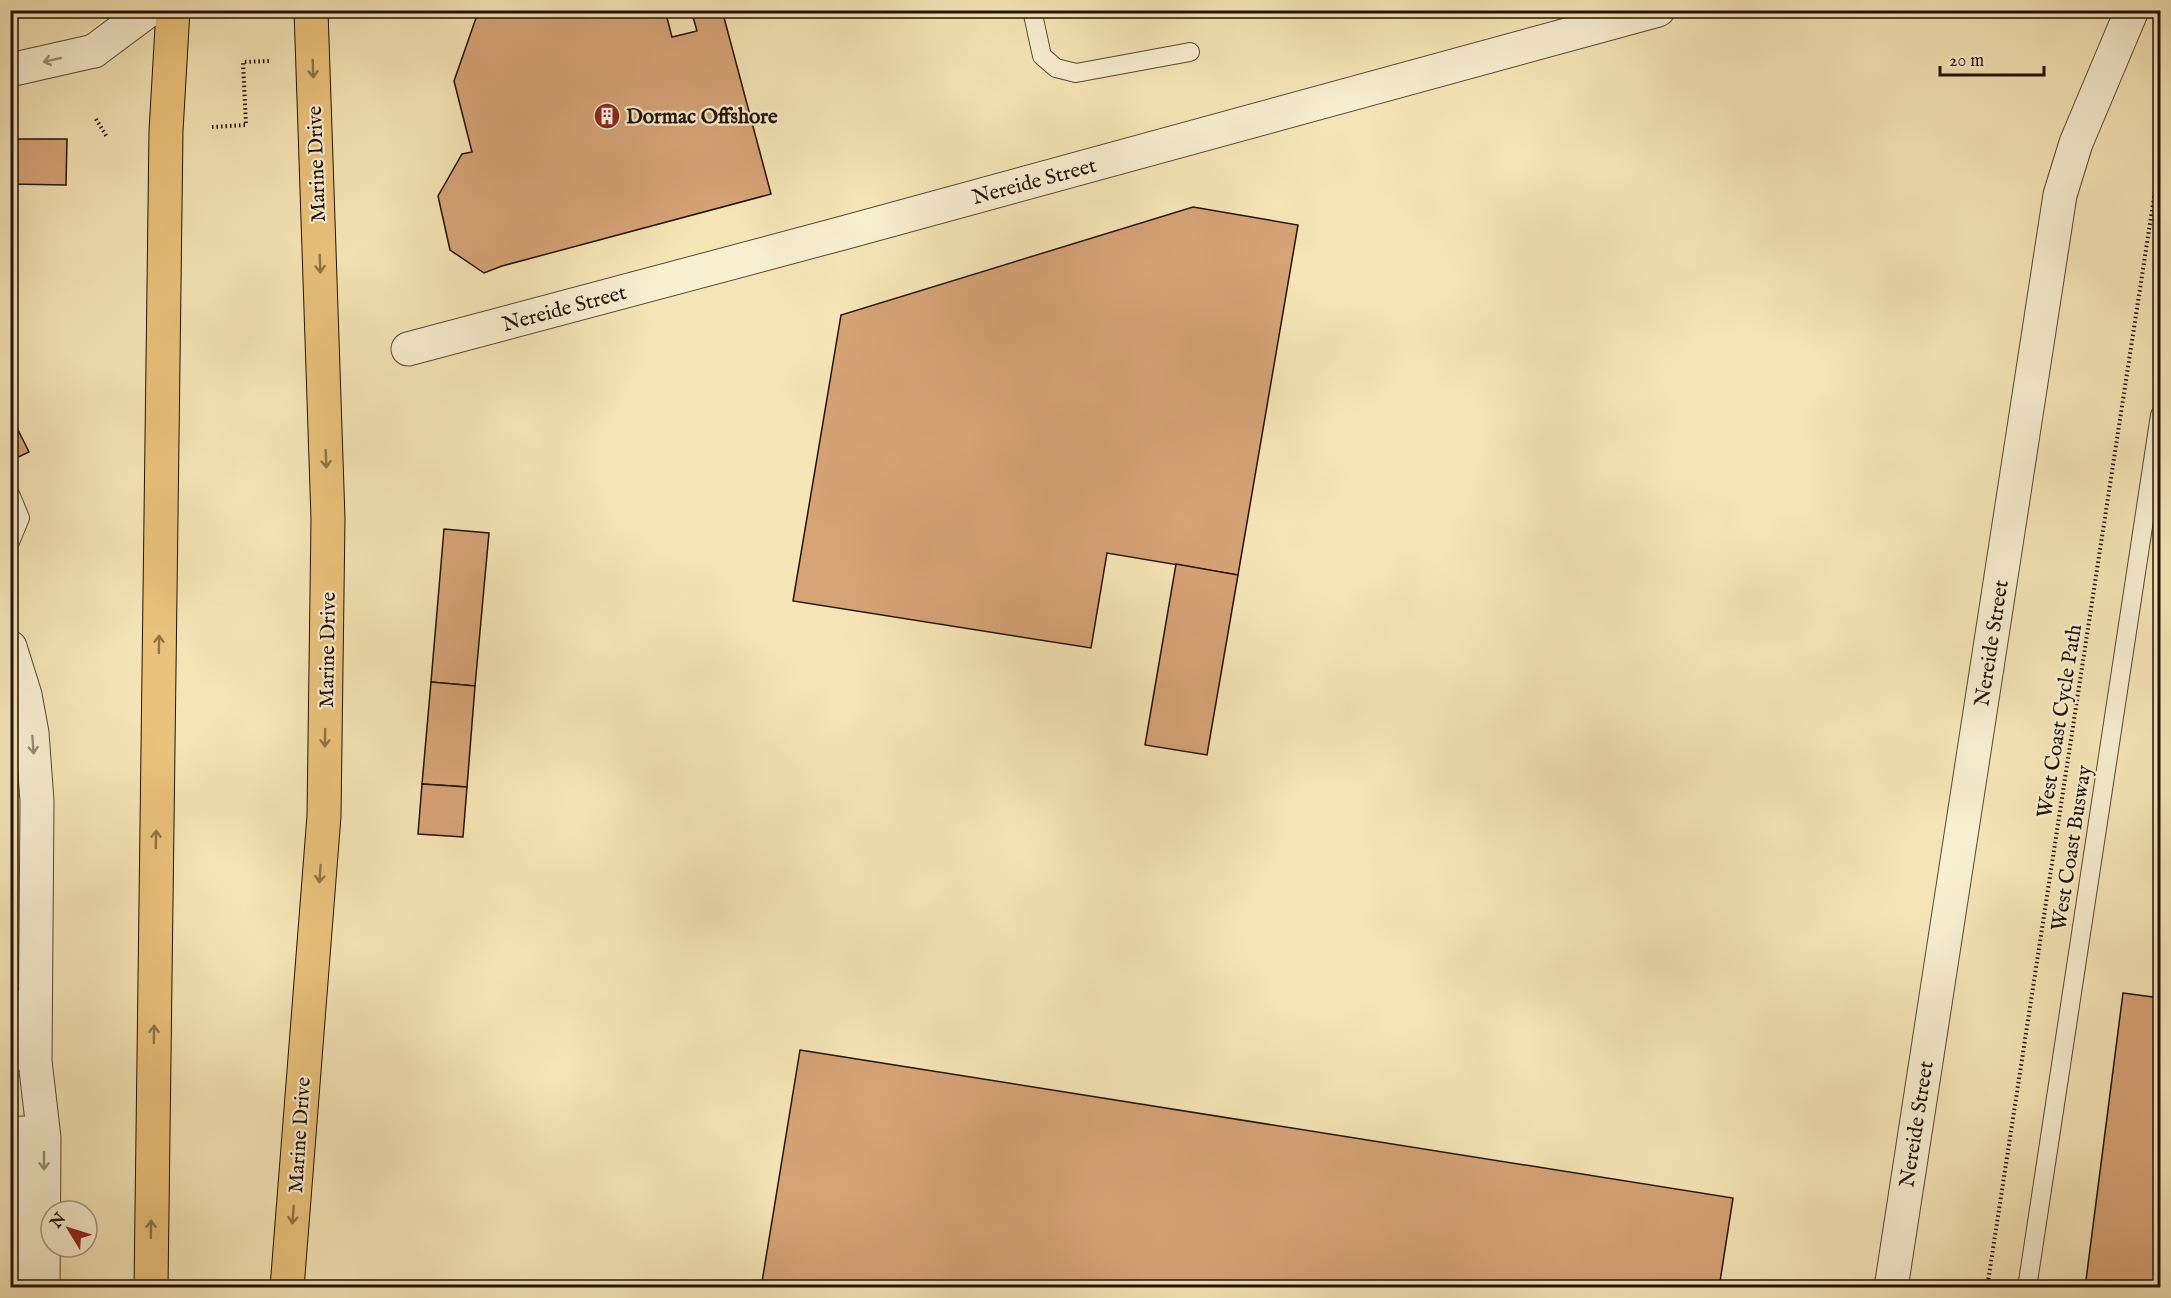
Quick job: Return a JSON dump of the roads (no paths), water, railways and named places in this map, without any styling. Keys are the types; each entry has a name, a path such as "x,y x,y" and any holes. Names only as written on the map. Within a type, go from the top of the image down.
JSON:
{"main road":[{"path":"151,1287 166,131 173,10"},
{"name":"Marine Drive","path":"287,1287 324,816 328,519 311,10"}],"street":[{"path":"10,70 94,51 149,10"},
{"name":"Nereide Street","path":"408,349 877,224 1658,10"},
{"name":"Nereide Street","path":"1891,1287 2060,195 2076,143 2132,10"},
{"path":"10,647 25,695 32,733 37,801 36,941 23,1058 19,1287"},
{"path":"23,1058 44,1138 43,1287"}],"lane":[{"path":"1032,10 1042,56 1056,68 1076,73 1190,52"},
{"name":"West Coast Busway","path":"2027,1287 2160,415"},
{"path":"10,494 20,518 10,542"}],"place":[{"name":"Dormac Offshore","path":"607,116"}]}
